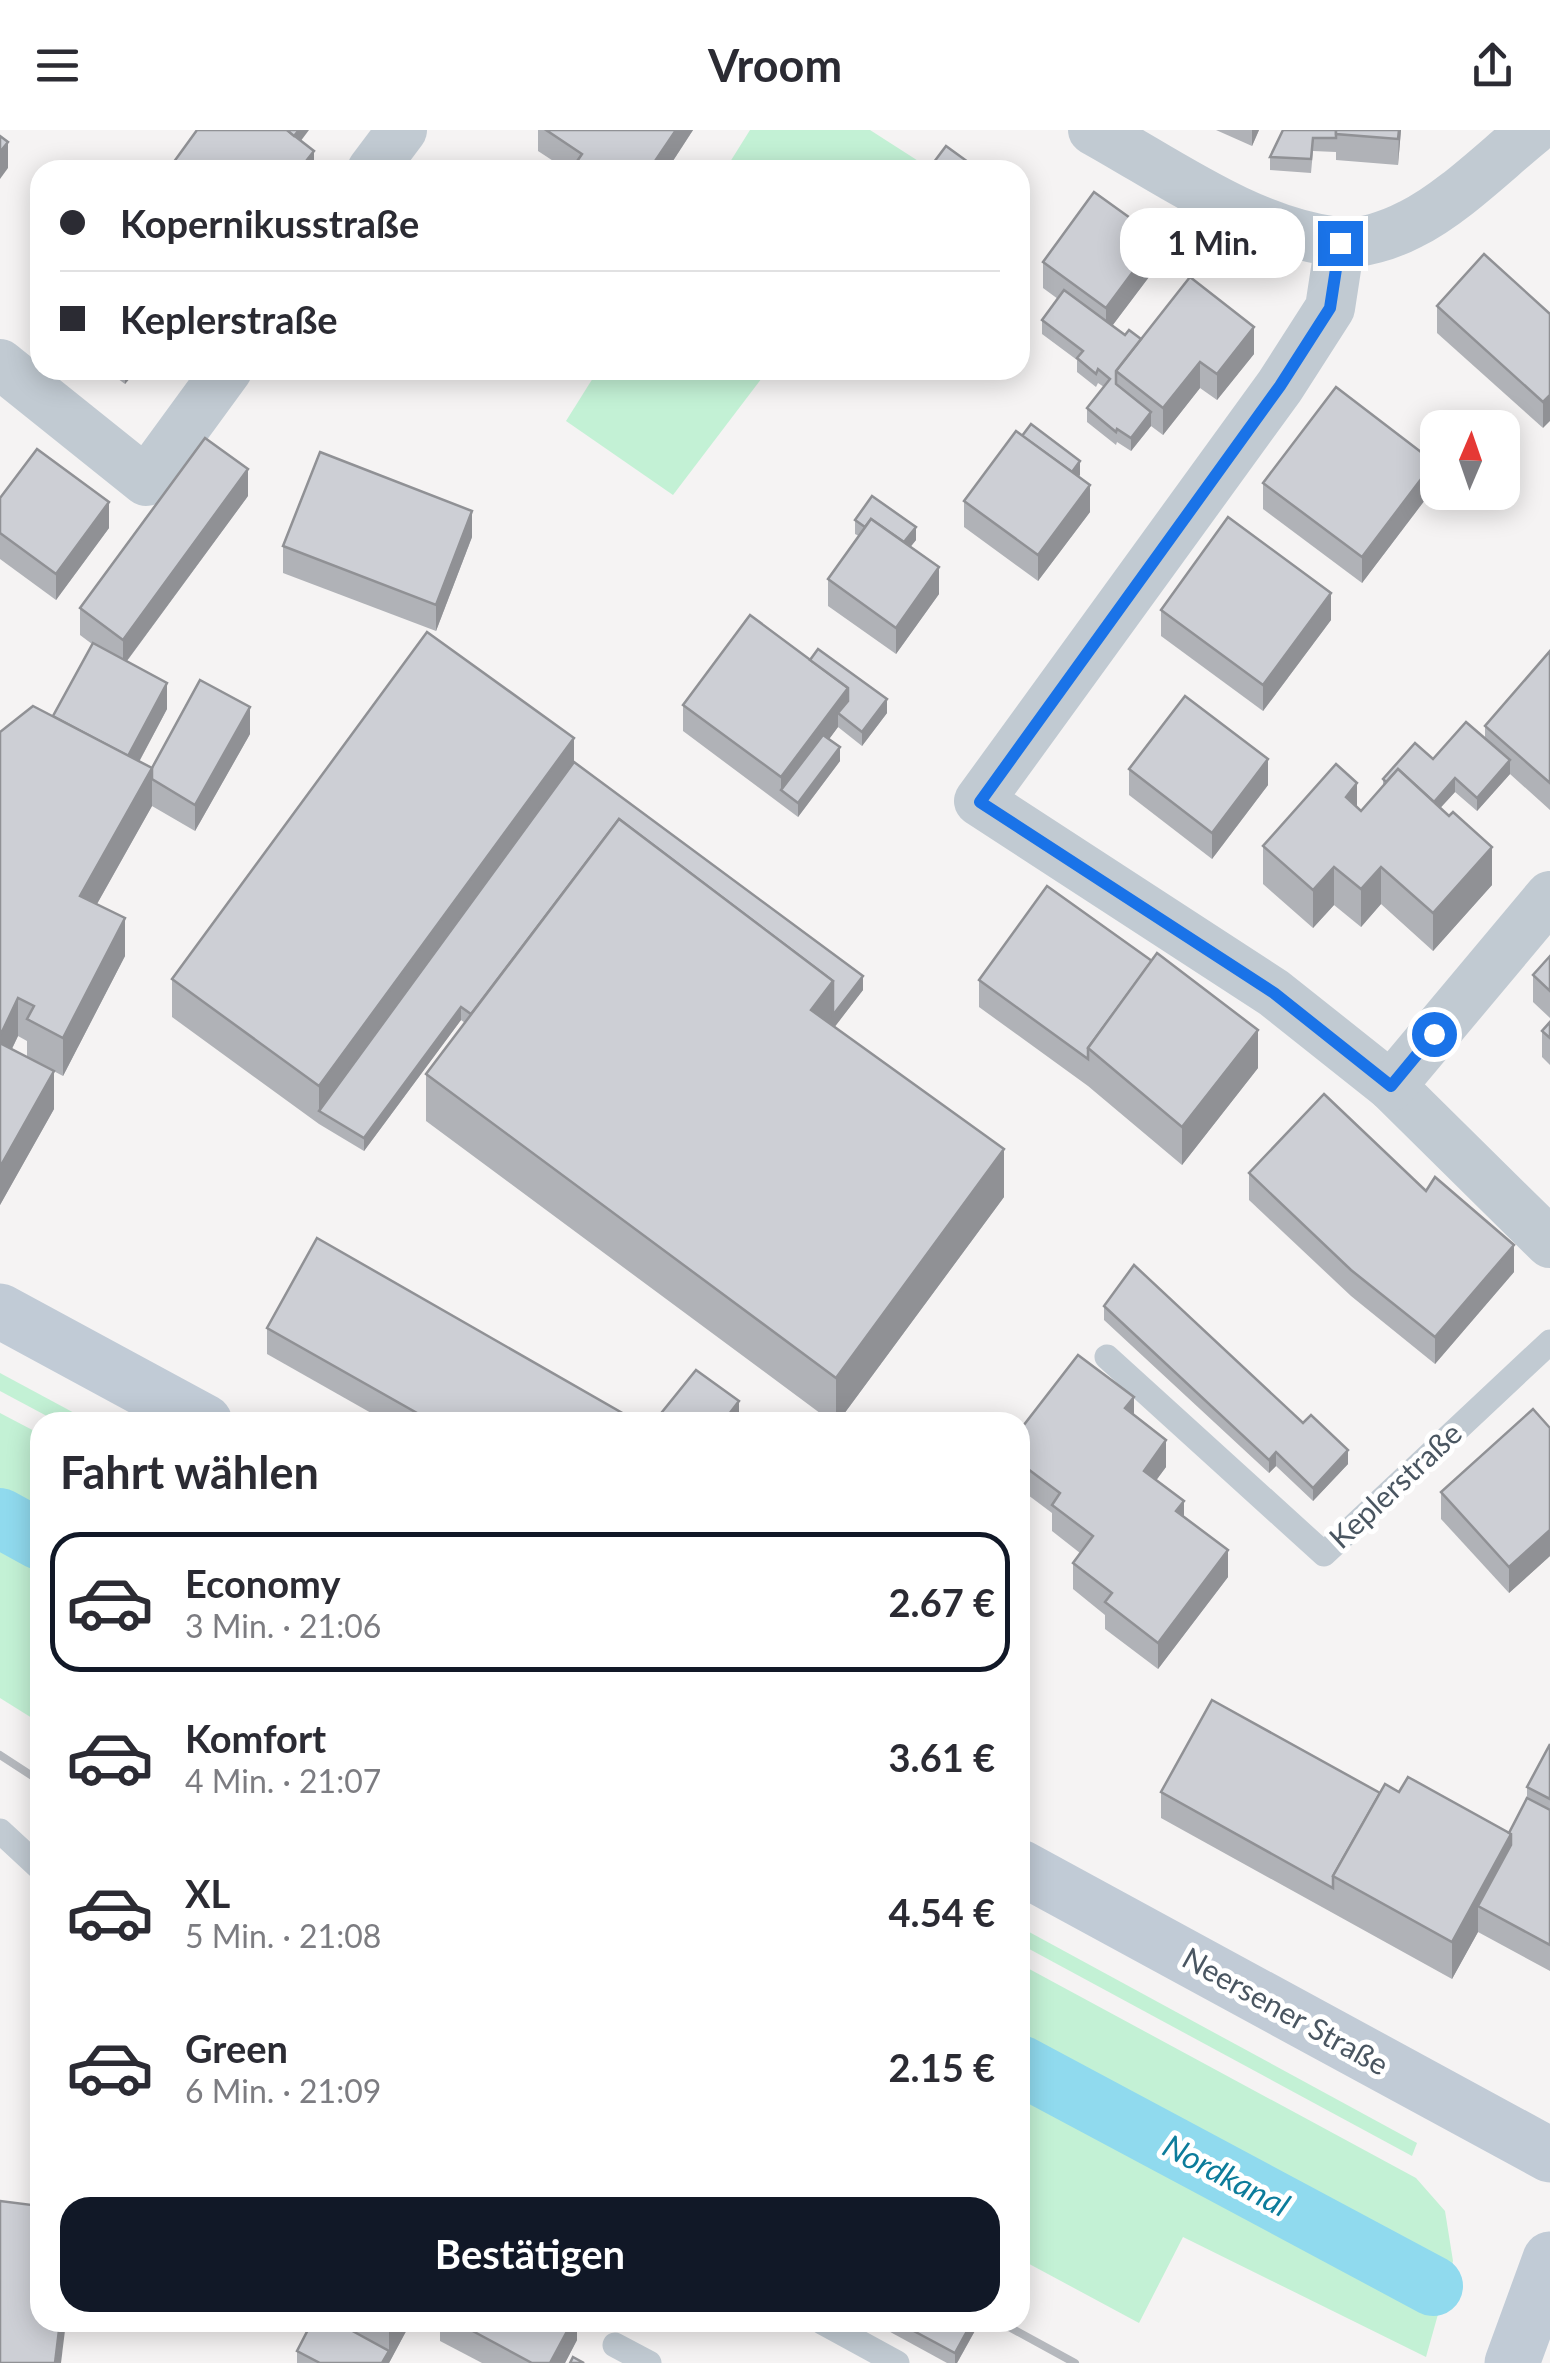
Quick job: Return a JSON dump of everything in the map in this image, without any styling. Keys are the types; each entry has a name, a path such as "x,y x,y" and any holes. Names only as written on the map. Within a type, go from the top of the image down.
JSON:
{"main road":[{"path":"0,1311 187,1412"},
{"name":"Neersener Straße","path":"1030,1872 1550,2155"},
{"path":"1512,2363 1549,2261"}],"street":[{"path":"380,160 402,130"},
{"path":"1093,130 1235,210 1287,231 1340,243 1364,241 1412,224 1534,130"},
{"path":"1340,243 1330,308 1290,371 980,802 1274,993 1391,1086 1550,1243"},
{"path":"0,364 146,481 220,380"},
{"path":"1391,1086 1550,896"}],"lane":[{"name":"Keplerstraße","path":"1107,1357 1324,1554 1550,1342"},
{"path":"0,1831 30,1859"},
{"path":"840,2332 897,2363"},
{"path":"615,2345 649,2363"}],"green space":[{"path":"750,130 870,130 917,160 731,160"},
{"path":"592,380 760,380 673,495 566,421"},
{"path":"0,1373 72,1412 39,1412 0,1391"},
{"path":"0,1413 30,1429 30,1717 0,1698"},
{"path":"1030,1932 1417,2143 1412,2156 1030,1949"},
{"path":"1030,1969 1416,2178 1445,2211 1453,2261 1426,2357 1183,2237 1139,2323 1030,2264"}],"building":[{"path":"197,130 287,130 314,151 307,160 175,160"},
{"path":"546,130 676,130 656,160 578,160 582,154"},
{"path":"1283,130 1336,130 1336,138 1313,138 1311,159 1270,157"},
{"path":"1336,130 1399,130 1398,139 1336,134"},
{"path":"0,136 8,142 0,152"},
{"path":"946,146 965,160 936,160"},
{"path":"1094,192 1158,238 1106,308 1043,262"},
{"path":"1484,254 1550,314 1550,395 1543,402 1437,306"},
{"path":"1190,277 1254,327 1217,374 1200,362 1163,408 1116,371"},
{"path":"1064,290 1125,335 1129,330 1141,339 1116,371 1116,384 1151,412 1131,438 1117,429 1116,432 1087,408 1110,379 1098,369 1096,374 1077,358 1083,351 1042,320"},
{"path":"1336,387 1420,451 1420,480 1362,557 1263,483"},
{"path":"1031,424 1080,461 1072,472 1022,436"},
{"path":"1016,431 1090,485 1038,555 964,501"},
{"path":"205,438 248,469 123,640 80,608"},
{"path":"37,449 109,502 56,574 0,533 0,498"},
{"path":"320,452 472,511 436,605 283,546"},
{"path":"872,496 916,527 904,542 871,519 865,527 855,520"},
{"path":"1228,517 1331,593 1263,685 1161,610"},
{"path":"871,519 939,567 896,628 828,579"},
{"path":"750,615 848,688 781,777 683,705"},
{"path":"427,632 574,738 319,1086 172,979"},
{"path":"93,643 167,683 128,756 53,716"},
{"path":"818,649 887,699 862,732 838,713 848,701 848,688 810,660"},
{"path":"1550,651 1550,783 1485,726"},
{"path":"200,680 250,707 195,805 152,779 152,768"},
{"path":"1185,696 1268,759 1212,833 1129,769"},
{"path":"33,706 152,768 80,896 125,918 63,1038 27,1019 34,1006 18,998 0,1036 0,732"},
{"path":"1466,722 1510,760 1477,798 1455,778 1434,802 1398,769 1386,782 1383,779 1415,743 1433,759"},
{"path":"823,735 840,747 798,803 781,790"},
{"path":"574,762 863,976 833,1015 833,981 619,819 471,1014 461,1007 364,1138 319,1111"},
{"path":"1336,764 1357,783 1346,797 1361,811 1398,769 1449,816 1453,812 1492,847 1433,913 1381,867 1361,889 1334,867 1313,890 1263,846"},
{"path":"619,819 833,981 811,1010 1004,1149 836,1378 426,1074"},
{"path":"1047,886 1152,961 1088,1048 1088,1059 979,980"},
{"path":"1157,953 1258,1030 1182,1127 1088,1048"},
{"path":"1550,956 1550,991 1533,975"},
{"path":"1550,1022 1550,1038 1542,1031"},
{"path":"0,1043 54,1071 0,1167"},
{"path":"1324,1094 1426,1191 1435,1177 1514,1245 1435,1337 1351,1270 1249,1173"},
{"path":"317,1238 621,1412 415,1412 267,1328"},
{"path":"1134,1265 1303,1423 1311,1415 1348,1450 1313,1488 1276,1452 1269,1460 1104,1306"},
{"path":"1078,1355 1134,1397 1125,1408 1166,1440 1144,1471 1184,1501 1176,1511 1228,1550 1158,1643 1105,1602 1112,1593 1073,1563 1093,1536 1052,1505 1060,1493 1030,1470 1030,1417"},
{"path":"696,1370 739,1401 731,1412 662,1412"},
{"path":"1533,1409 1550,1428 1550,1530 1509,1567 1441,1492"},
{"path":"1212,1700 1380,1793 1333,1876 1333,1888 1161,1792"},
{"path":"1550,1744 1550,1799 1527,1787"},
{"path":"1408,1777 1511,1834 1452,1942 1333,1876 1385,1784 1399,1792"},
{"path":"1527,1798 1550,1810 1550,1945 1478,1906 1511,1845 1509,1833"},
{"path":"0,2201 30,2205 30,2332 59,2332 55,2363 0,2363"},
{"path":"307,2332 354,2332 389,2351 382,2363 320,2363 297,2351"},
{"path":"475,2332 567,2332 550,2363 532,2363"},
{"path":"916,2332 967,2332 955,2353"}],"waterway":[{"name":"Nordkanal","path":"0,1518 30,1534"},
{"name":"Nordkanal","path":"1030,2070 1433,2286"}],"railway":[{"path":"0,1755 30,1774"},
{"path":"1018,2332 1075,2363"}],"route":[{"path":"1340,243 1330,308 1280,386 980,802 1274,993 1391,1086 1434,1034"}]}
